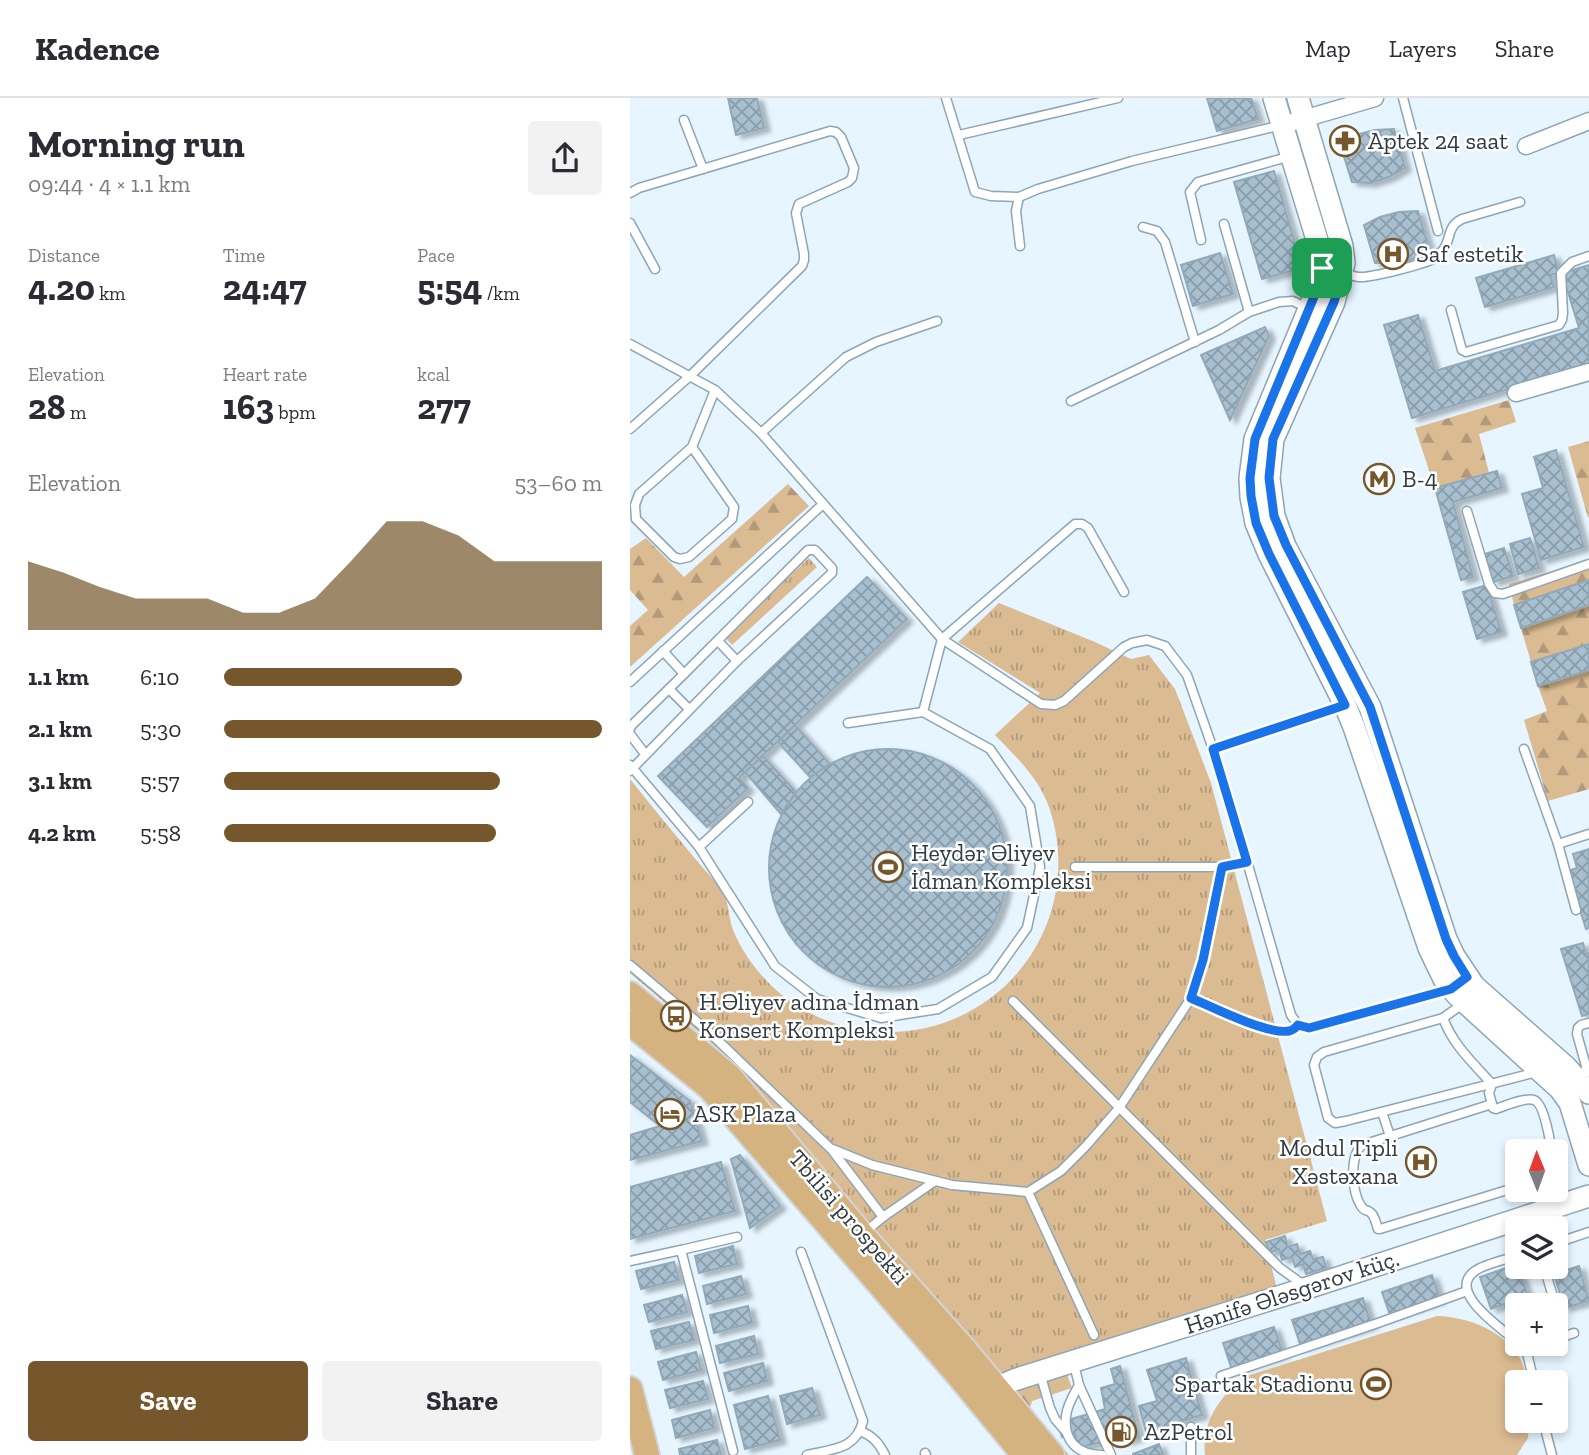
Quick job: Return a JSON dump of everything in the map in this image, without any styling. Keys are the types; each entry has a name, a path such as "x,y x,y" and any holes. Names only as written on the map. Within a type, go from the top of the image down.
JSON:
{"main road":[{"path":"1274,98 1321,256 1333,270 1334,302 1273,439 1269,478 1274,516 1286,545 1370,707 1446,939 1454,956 1461,989"},
{"path":"1298,98 1344,255 1316,292 1255,439 1250,478 1256,523 1345,705 1429,948 1445,981 1461,989 1474,986 1549,1065 1583,1087"},
{"name":"Tbilisi prospekti","path":"630,994 730,1077 862,1234 987,1394 1024,1455"},
{"name":"Tbilisi prospekti","path":"630,1023 709,1087 959,1376 987,1394 1052,1455"},
{"path":"1549,1065 1570,1103 1589,1165"},
{"name":"Hənifə Ələsgərov küç.","path":"1568,1197 1589,1196"},
{"name":"Hənifə Ələsgərov küç.","path":"987,1394 1039,1372 1307,1288 1546,1202"},
{"path":"630,1389 633,1417 647,1455"}],"street":[{"path":"1282,125 1375,98"},
{"path":"1526,146 1589,121"},
{"path":"1516,393 1589,372"}],"lane":[{"path":"946,98 975,192 991,196 1018,197 1132,161 1282,125"},
{"path":"959,135 1118,98"},
{"path":"1403,98 1437,231"},
{"path":"684,120 703,169"},
{"path":"630,193 639,188 830,131 841,137 854,168 852,178 848,182 799,204 796,208 804,254 802,266 690,376 630,429"},
{"path":"1201,240 1190,192 1198,182 1291,156"},
{"path":"1018,197 1016,211 1020,246"},
{"path":"1333,270 1360,277 1390,272 1434,259 1448,242 1454,223 1520,202"},
{"path":"630,223 655,269"},
{"path":"1224,224 1250,312"},
{"path":"1143,227 1157,231 1165,242 1195,342"},
{"path":"1451,310 1462,350 1466,352 1559,325 1563,313 1561,273 1572,262 1589,256"},
{"path":"1072,401 1219,330 1250,312 1279,302 1293,301 1309,309"},
{"path":"761,433 846,357 876,342 937,321"},
{"path":"630,344 715,390 761,433 942,639 1041,704 1055,705 1064,701 1124,647 1132,643 1147,640 1165,646 1187,675 1213,749 1291,1014 1298,1025 1309,1028 1461,989"},
{"path":"692,447 734,507 734,514 732,519 689,557 680,559 674,557 636,519 635,505 639,494 692,447 715,390"},
{"path":"630,682 822,505"},
{"path":"1467,511 1489,584 1495,593 1503,594 1589,564"},
{"path":"923,712 942,639 1075,524 1083,524 1088,528 1124,592"},
{"path":"645,754 630,731 631,726 808,550 815,550 832,568 832,573 737,661 689,709 645,754 631,768 699,847 775,966 817,999 881,1018 939,1009 992,977 1027,928 1040,867 1030,806 990,749 923,712 848,723"},
{"path":"718,641 737,661"},
{"path":"663,651 684,674"},
{"path":"669,689 689,709"},
{"path":"1213,749 1345,705"},
{"path":"1524,749 1558,844 1576,910"},
{"path":"699,847 748,802"},
{"path":"1558,844 1589,835"},
{"path":"1076,867 1222,867 1247,862"},
{"path":"830,1148 872,1166 952,1185 1028,1192 1061,1171 1119,1108 1191,998 1203,960 1222,867"},
{"path":"630,965 708,1031 830,1148 883,1217"},
{"path":"1461,989 1443,1018 1324,1052 1317,1057 1314,1065 1328,1118 1335,1123 1381,1112 1492,1084 1549,1065"},
{"path":"1191,998 1259,1026 1290,1031 1298,1025"},
{"path":"1013,1001 1280,1268 1307,1288"},
{"path":"1443,1018 1460,1049 1492,1084"},
{"path":"1583,1087 1587,1066 1577,1034 1581,1025 1589,1023"},
{"path":"1492,1084 1489,1091 1493,1108 1527,1099 1538,1102 1549,1139"},
{"path":"1492,1104 1362,1145 1358,1148 1353,1167 1354,1180 1360,1204 1373,1216 1378,1229 1505,1191"},
{"path":"1381,1112 1391,1136"},
{"path":"862,1234 935,1181"},
{"path":"1028,1192 1094,1335"},
{"path":"1568,1240 1588,1235"},
{"path":"630,1261 737,1237"},
{"path":"681,1250 733,1451"},
{"path":"801,1252 863,1421 860,1431 848,1445 807,1455"},
{"path":"1505,1260 1475,1270 1467,1280 1467,1291 1473,1303 1505,1331"},
{"path":"1221,1376 1378,1324 1467,1291"},
{"path":"1568,1335 1574,1333"},
{"path":"1073,1361 1079,1385 1111,1455"},
{"path":"1039,1372 1055,1419 1073,1444 1081,1452 1102,1455"},
{"path":"1067,1433 1066,1415 1079,1385"},
{"path":"1191,1427 1191,1455"},
{"path":"860,1431 877,1440 885,1455"},
{"path":"1546,1433 1552,1455"}],"green space":[{"path":"1509,400 1516,422 1479,434 1489,473 1435,488 1415,428"},
{"path":"1589,441 1589,517 1588,518 1568,447"},
{"path":"788,484 809,506 630,667 630,626 648,610 630,590 630,549 646,538 684,577"},
{"path":"809,558 817,567 732,645 724,636"},
{"path":"1589,560 1589,580 1514,605 1509,584"},
{"path":"999,603 1131,659 1149,655 1175,689 1211,783 1327,1221 1265,1240 1277,1289 994,1382 737,1065 630,973 630,779 724,894 733,930 753,965 791,1002 842,1026 883,1032 923,1028 960,1016 994,995 1022,967 1043,932 1058,880 1056,834 1047,802 1031,774 995,735 1040,693 958,642"},
{"path":"1589,605 1589,644 1531,662 1521,628"},
{"path":"1589,670 1589,789 1548,801 1524,720 1547,711 1538,686"},
{"name":"Spartak Stadionu","path":"1437,1316 1459,1319 1480,1325 1500,1336 1505,1341 1505,1356 1519,1356 1525,1370 1505,1370 1505,1433 1528,1433 1528,1438 1517,1455 1205,1455 1206,1431 1215,1410 1229,1391 1247,1376"},
{"path":"1067,1374 1072,1388 1032,1401 1030,1408 1069,1455 1059,1455 1013,1395 1022,1389"}],"building":[{"path":"728,98 757,98 764,128 736,135"},
{"path":"1207,98 1251,98 1258,119 1217,131"},
{"path":"1394,129 1405,168 1371,183 1352,182 1340,144 1356,135"},
{"path":"1274,171 1302,268 1262,279 1234,182"},
{"path":"1418,211 1429,249 1413,259 1395,264 1375,263 1364,225 1399,212"},
{"path":"1220,253 1233,294 1193,306 1181,265"},
{"path":"1554,255 1559,273 1550,275 1554,287 1485,307 1476,278"},
{"path":"1589,265 1589,365 1412,418 1384,325 1418,315 1435,371 1579,328 1562,273"},
{"path":"1265,327 1269,336 1230,420 1201,355"},
{"path":"1556,450 1584,547 1541,560 1522,494 1543,488 1534,457"},
{"path":"1497,471 1502,488 1453,502 1473,577 1461,580 1435,488"},
{"path":"1530,538 1539,568 1518,574 1510,544"},
{"path":"1504,548 1513,576 1493,582 1485,554"},
{"path":"867,577 907,619 739,778 748,788 707,827 658,776"},
{"path":"1589,580 1589,605 1521,628 1514,605"},
{"path":"1487,585 1501,632 1477,639 1463,592"},
{"path":"1589,644 1589,670 1538,686 1531,662"},
{"path":"795,725 830,764 810,777 778,742"},
{"name":"Heydər Əliyev İdman Kompleksi","path":"888,749 911,751 933,758 954,769 972,784 987,802 998,823 1005,845 1005,891 998,913 987,934 972,952 954,967 933,978 911,985 888,987 865,985 843,978 822,967 804,952 789,934 778,913 771,891 769,868 771,845 778,823 789,802 804,784 822,769 843,758 865,751"},
{"path":"763,756 796,792 781,814 745,772"},
{"path":"1589,849 1589,928 1586,929 1568,871 1577,868 1573,854"},
{"path":"1583,943 1586,954 1589,953 1589,1014 1582,1016 1561,949"},
{"name":"ASK Plaza","path":"630,1055 690,1101 702,1141 630,1160 630,1135 660,1126 630,1102"},
{"path":"740,1155 780,1206 750,1228 731,1159"},
{"path":"721,1162 735,1211 630,1239 630,1187"},
{"path":"1285,1236 1288,1247 1297,1244 1300,1254 1310,1251 1313,1259 1323,1257 1326,1268 1306,1274 1303,1264 1295,1267 1292,1257 1282,1260 1279,1249 1269,1253 1266,1242"},
{"path":"733,1246 737,1264 699,1273 695,1256"},
{"path":"674,1262 679,1280 641,1289 636,1271"},
{"path":"1579,1266 1589,1301 1568,1307 1568,1293 1560,1293 1555,1279 1568,1279 1568,1270"},
{"path":"1505,1268 1505,1279 1522,1279 1527,1293 1505,1293 1505,1307 1504,1304 1491,1309 1480,1277"},
{"path":"1432,1275 1440,1299 1390,1315 1382,1292"},
{"path":"741,1276 746,1294 707,1304 703,1286"},
{"path":"682,1295 687,1312 649,1322 644,1305"},
{"path":"1363,1298 1371,1325 1301,1347 1292,1320"},
{"path":"748,1306 752,1323 714,1333 710,1315"},
{"path":"689,1322 694,1340 656,1349 651,1331"},
{"path":"1274,1327 1283,1354 1232,1370 1223,1343"},
{"path":"754,1336 758,1354 720,1363 716,1346"},
{"path":"696,1352 701,1370 663,1380 658,1362"},
{"path":"1186,1358 1202,1415 1146,1432 1139,1406 1157,1401 1147,1370"},
{"path":"763,1363 767,1381 729,1391 724,1373"},
{"path":"1120,1366 1139,1437 1126,1441 1125,1436 1078,1448 1075,1434 1062,1437 1058,1423 1105,1409 1101,1388 1115,1384 1111,1369"},
{"path":"703,1381 708,1399 670,1408 665,1390"},
{"path":"812,1388 820,1415 787,1424 780,1396"},
{"path":"768,1396 780,1440 745,1449 734,1405"},
{"path":"710,1410 714,1428 676,1438 672,1420"},
{"path":"717,1440 721,1455 680,1455 679,1449"},
{"path":"1159,1444 1163,1455 1133,1455 1133,1454"}],"place":[{"name":"Aptek 24 saat","path":"1345,141"},
{"name":"Saf estetik","path":"1393,254"},
{"name":"B-4","path":"1379,479"},
{"name":"Heydər Əliyev İdman Kompleksi","path":"888,867"},
{"name":"H.Əliyev adına İdman Konsert Kompleksi","path":"676,1016"},
{"name":"ASK Plaza","path":"670,1114"},
{"name":"Modul Tipli Xəstəxana","path":"1421,1162"},
{"name":"Spartak Stadionu","path":"1376,1384"},
{"name":"AzPetrol","path":"1121,1432"}],"route":[{"path":"1322,268 1343,272 1334,302 1273,439 1269,478 1274,516 1286,545 1370,707 1446,939 1467,977 1451,989 1309,1028 1298,1025 1285,1031 1259,1026 1191,998 1203,960 1222,867 1247,862 1213,749 1345,705 1256,523 1250,478 1255,439 1316,292 1322,268"}]}
